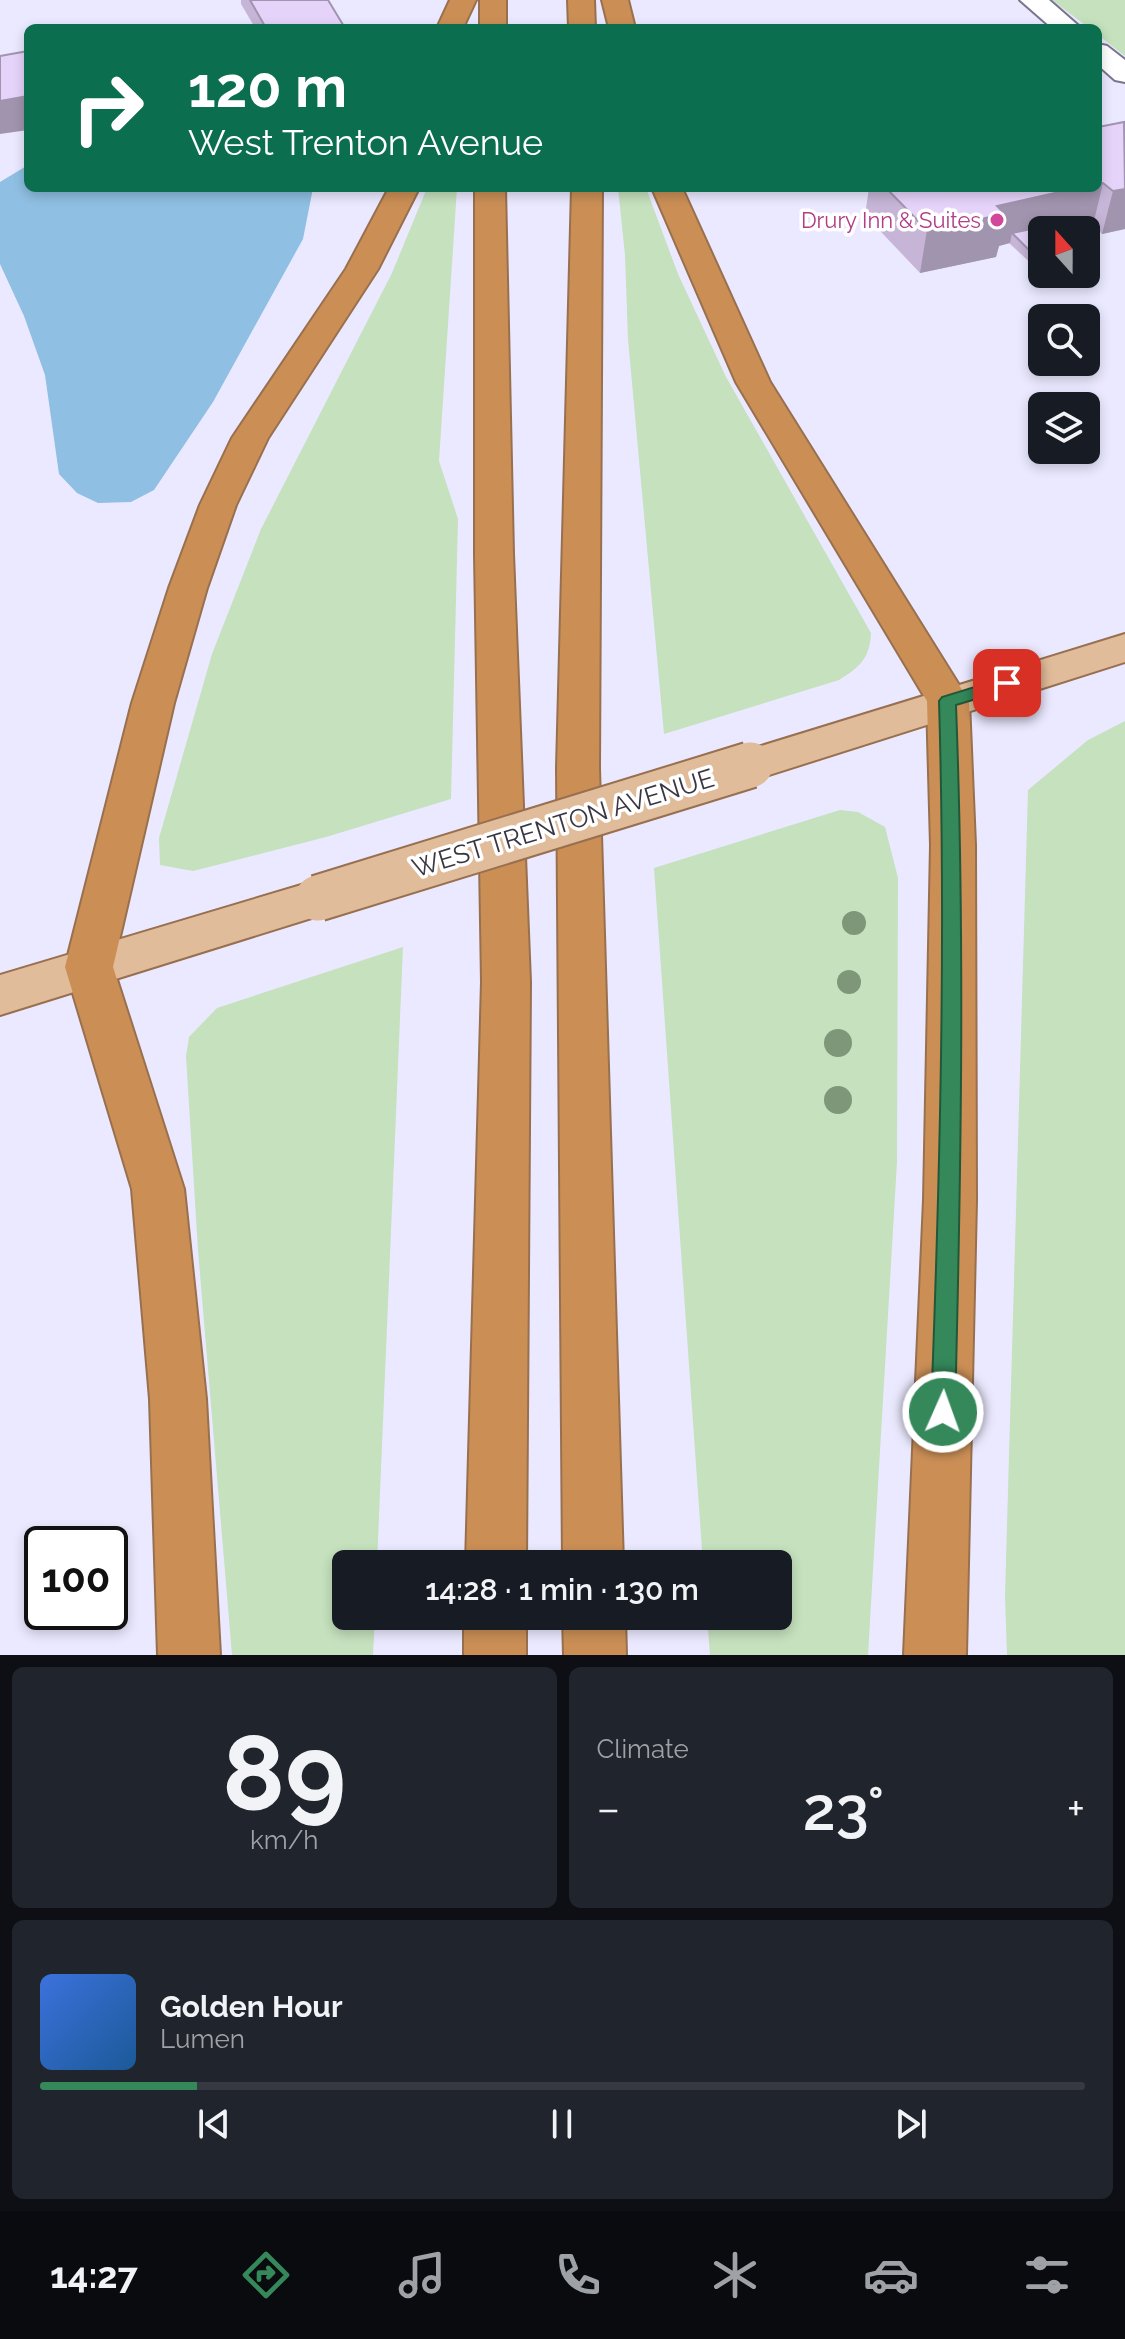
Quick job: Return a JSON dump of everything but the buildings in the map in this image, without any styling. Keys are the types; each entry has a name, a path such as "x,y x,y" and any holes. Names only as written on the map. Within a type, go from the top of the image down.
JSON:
{"highway":[{"path":"452,24 463,0"},
{"path":"493,0 493,24"},
{"path":"581,0 582,24"},
{"path":"615,0 621,24"},
{"path":"189,1655 178,1399 158,1189 89,967 153,703 188,588 218,505 250,438 362,269 402,192"},
{"path":"490,192 494,554 506,982 496,1550"},
{"path":"587,192 578,768 593,1550"},
{"path":"669,192 753,382 948,701 953,829 950,1200 935,1655"},
{"path":"495,1630 495,1655"},
{"path":"594,1630 595,1655"}],"main road":[{"name":"WEST TRENTON AVENUE","path":"0,995 1125,648"}],"lane":[{"path":"1033,0 1063,24"},
{"path":"1102,55 1125,74"}],"shaded area":[{"path":"0,0 1125,0 1125,1655 0,1655"}],"green space":[{"path":"1052,0 1125,0 1125,56 1102,38 1102,24 1084,24"},
{"path":"425,192 457,192 439,461 458,519 451,799 326,837 193,871 160,865 159,838 212,654 261,529 392,273"},
{"path":"618,192 647,192 678,274 726,377 871,633 869,649 862,661 839,680 664,734 628,339 625,255"},
{"path":"1125,721 1125,1655 1007,1655 1005,1596 1028,790 1088,740"},
{"path":"840,810 858,812 885,827 898,878 897,1162 868,1655 710,1655 708,1630 792,1630 792,1550 702,1550 654,868"},
{"path":"403,947 378,1550 332,1550 332,1630 374,1630 373,1655 232,1655 198,1250 186,1056 189,1037 217,1008"}],"water":[{"path":"24,167 24,192 312,192 303,239 213,402 154,490 131,502 98,503 77,493 59,474 45,375 24,316 0,264 0,182"}],"place":[{"name":"Drury Inn & Suites","path":"997,220"}],"route":[{"path":"943,1412 950,1200 953,845 948,701 1007,683"}]}
